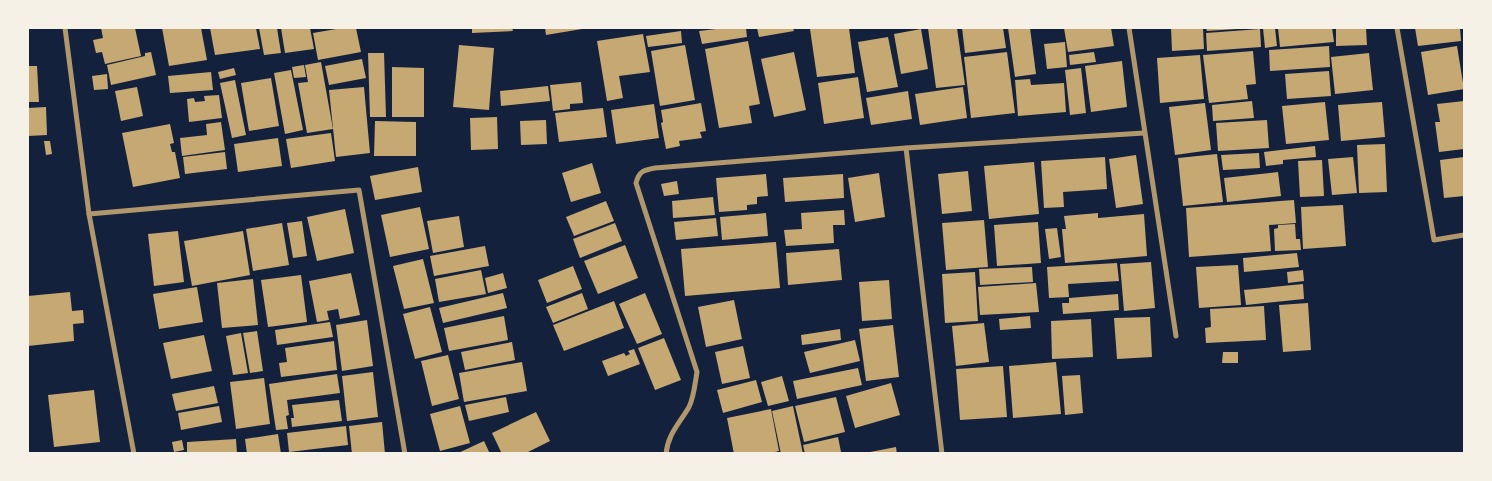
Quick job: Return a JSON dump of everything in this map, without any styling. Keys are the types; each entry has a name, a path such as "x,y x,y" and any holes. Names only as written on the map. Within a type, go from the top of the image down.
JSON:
{"street":[{"path":"65,28 89,214 134,454"},
{"path":"1128,28 1176,336"},
{"path":"1397,28 1434,240 1464,235"},
{"path":"666,454 669,437 690,405 697,372 636,183 638,176 643,170 906,148 1144,133"},
{"path":"906,148 942,454"},
{"path":"89,214 359,190 405,454"}],"building":[{"path":"101,28 135,28 141,56 105,64 102,52 96,53 93,40 103,38"},
{"path":"162,28 201,28 207,60 169,66"},
{"path":"210,28 256,28 260,49 215,55"},
{"path":"259,28 277,28 281,53 264,55"},
{"path":"281,28 310,28 314,49 285,53"},
{"path":"342,28 356,28 361,52 318,60 313,33"},
{"path":"472,28 512,28 513,31 472,33"},
{"path":"545,28 582,28 582,29 546,35"},
{"path":"746,28 747,37 702,44 699,31"},
{"path":"757,28 793,28 794,31 759,37"},
{"path":"849,28 855,73 817,77 810,29"},
{"path":"928,28 957,28 965,85 936,88"},
{"path":"962,28 1003,28 1006,48 965,53"},
{"path":"1008,28 1030,28 1036,74 1015,77"},
{"path":"1064,28 1111,28 1114,46 1068,52"},
{"path":"1171,28 1203,28 1204,49 1172,51"},
{"path":"1206,28 1237,28 1237,29 1207,31"},
{"path":"1263,28 1275,28 1277,46 1265,48"},
{"path":"1278,28 1332,28 1334,42 1280,47"},
{"path":"1336,28 1366,28 1367,45 1336,46"},
{"path":"1415,28 1460,28 1461,41 1418,46"},
{"path":"921,29 928,69 901,74 894,34"},
{"path":"1260,29 1261,47 1207,51 1206,33"},
{"path":"681,31 682,43 648,47 646,36"},
{"path":"643,34 650,72 619,76 623,98 607,101 597,41"},
{"path":"888,37 898,87 867,92 858,42"},
{"path":"748,41 760,104 749,106 752,123 719,128 705,49"},
{"path":"1065,42 1067,67 1047,69 1044,44"},
{"path":"459,45 494,48 489,110 453,107"},
{"path":"685,45 695,100 660,106 651,51"},
{"path":"1329,46 1330,67 1270,71 1269,50"},
{"path":"1457,46 1464,89 1428,95 1421,52"},
{"path":"1253,51 1256,84 1246,85 1248,99 1209,103 1203,55"},
{"path":"151,52 156,75 111,85 107,65 145,56 145,53"},
{"path":"794,52 806,110 774,117 761,59"},
{"path":"1007,52 1015,113 971,118 964,57"},
{"path":"1094,52 1096,62 1070,65 1069,55"},
{"path":"368,53 384,53 386,117 370,117"},
{"path":"1369,53 1373,90 1335,94 1331,57"},
{"path":"1200,55 1204,99 1160,103 1157,58"},
{"path":"362,59 366,78 329,85 325,66"},
{"path":"1122,61 1127,107 1091,112 1085,66"},
{"path":"321,62 333,129 307,133 298,83 308,82 305,65"},
{"path":"304,65 306,77 294,78 292,67"},
{"path":"28,66 37,66 39,102 28,102"},
{"path":"392,67 424,68 424,117 392,117"},
{"path":"234,68 236,75 220,79 218,72"},
{"path":"1081,68 1086,113 1070,115 1065,70"},
{"path":"291,70 303,130 285,134 274,73"},
{"path":"1329,71 1331,96 1287,99 1285,74"},
{"path":"211,72 213,90 170,93 168,76"},
{"path":"107,74 108,89 94,90 92,76"},
{"path":"858,77 864,118 824,124 818,83"},
{"path":"271,78 279,126 249,131 241,83"},
{"path":"1030,79 1031,85 1064,83 1066,112 1018,116 1015,80"},
{"path":"235,80 246,135 232,138 220,83"},
{"path":"581,82 583,103 570,104 570,109 553,111 550,85"},
{"path":"548,86 550,101 501,106 500,91"},
{"path":"137,87 143,116 121,121 115,91"},
{"path":"364,87 370,153 336,157 329,90"},
{"path":"963,87 967,118 920,125 915,94"},
{"path":"908,91 912,119 871,125 866,98"},
{"path":"219,95 222,118 189,122 187,99 194,98 195,102 205,101 204,96"},
{"path":"1252,101 1254,118 1213,121 1212,105"},
{"path":"1464,101 1464,149 1439,152 1435,122 1440,122 1437,104"},
{"path":"1325,102 1329,140 1286,144 1282,106"},
{"path":"1382,102 1385,137 1341,141 1338,105"},
{"path":"701,103 706,131 700,132 702,138 679,141 680,146 666,149 661,123 663,122 661,110"},
{"path":"1205,103 1211,150 1175,155 1169,107"},
{"path":"654,104 659,138 616,144 611,110"},
{"path":"46,107 47,135 28,136 28,108"},
{"path":"603,108 607,137 559,142 555,113"},
{"path":"497,117 498,149 471,150 470,118"},
{"path":"546,120 547,144 521,145 520,121"},
{"path":"1267,120 1269,148 1218,151 1216,123"},
{"path":"375,121 416,122 416,156 374,156"},
{"path":"221,122 225,150 182,156 180,138 207,135 206,124"},
{"path":"170,124 174,143 170,144 172,152 175,152 180,178 133,187 122,133"},
{"path":"331,133 335,161 291,168 286,139"},
{"path":"278,138 282,166 238,172 234,144"},
{"path":"44,141 50,141 52,154 46,155"},
{"path":"1385,144 1387,192 1359,193 1357,145"},
{"path":"1315,146 1316,157 1283,160 1283,164 1266,166 1264,152"},
{"path":"225,152 227,169 185,174 183,157"},
{"path":"1259,153 1260,168 1223,170 1221,155"},
{"path":"1217,154 1223,202 1183,206 1178,158"},
{"path":"1136,155 1143,204 1116,208 1109,159"},
{"path":"1105,157 1107,189 1063,192 1064,207 1044,208 1041,161"},
{"path":"1353,157 1357,193 1332,195 1328,159"},
{"path":"1464,157 1464,196 1444,198 1440,160"},
{"path":"1322,160 1324,196 1300,197 1298,161"},
{"path":"1034,162 1039,214 989,219 984,166"},
{"path":"592,163 601,193 571,202 562,173"},
{"path":"418,167 422,192 375,200 370,176"},
{"path":"968,171 972,211 942,214 938,174"},
{"path":"1278,172 1281,196 1227,202 1224,178"},
{"path":"879,173 885,217 855,222 848,178"},
{"path":"766,174 768,196 757,197 757,204 747,205 747,210 719,212 716,178"},
{"path":"843,174 844,198 785,202 783,178"},
{"path":"677,181 679,194 664,196 661,184"},
{"path":"713,197 715,215 673,218 672,201"},
{"path":"1294,200 1296,223 1269,225 1271,251 1189,257 1186,208"},
{"path":"606,201 614,221 574,236 566,217"},
{"path":"1343,205 1346,246 1303,249 1301,207"},
{"path":"420,207 429,249 390,257 381,215"},
{"path":"345,209 354,253 317,261 307,217"},
{"path":"844,210 845,225 833,225 834,243 786,246 784,230 802,229 801,213"},
{"path":"766,213 768,236 722,240 720,217"},
{"path":"1098,213 1098,218 1144,214 1147,256 1065,263 1062,229 1066,229 1064,216"},
{"path":"459,216 464,247 433,253 427,221"},
{"path":"716,218 718,236 676,240 674,222"},
{"path":"984,220 988,267 946,270 942,223"},
{"path":"302,221 307,256 293,258 287,223"},
{"path":"1038,222 1041,263 997,266 994,225"},
{"path":"282,223 289,265 253,271 246,229"},
{"path":"615,223 622,241 580,258 573,239"},
{"path":"1295,224 1296,239 1300,239 1301,250 1275,251 1274,229 1278,228 1278,225"},
{"path":"1057,228 1061,257 1049,259 1045,229"},
{"path":"178,231 184,282 154,286 148,234"},
{"path":"243,231 250,275 192,286 184,241"},
{"path":"776,242 780,288 685,296 681,249"},
{"path":"625,245 638,278 598,294 584,261"},
{"path":"485,246 489,266 434,276 430,256"},
{"path":"839,249 842,280 788,285 786,253"},
{"path":"1297,253 1299,267 1244,272 1243,258"},
{"path":"423,259 434,303 404,309 393,266"},
{"path":"1151,262 1155,308 1124,311 1120,264"},
{"path":"1117,263 1119,281 1068,284 1069,297 1049,298 1047,267"},
{"path":"1238,265 1241,305 1199,308 1196,267"},
{"path":"573,266 582,289 547,303 538,280"},
{"path":"1032,267 1033,282 980,285 979,269"},
{"path":"481,270 486,294 439,302 435,279"},
{"path":"1303,270 1304,281 1288,283 1287,272"},
{"path":"975,272 978,321 945,323 942,274"},
{"path":"351,273 360,315 340,319 338,309 327,311 329,320 317,322 309,281"},
{"path":"503,273 507,288 488,293 485,278"},
{"path":"301,275 307,322 268,327 261,280"},
{"path":"253,279 258,325 222,328 217,283"},
{"path":"889,280 892,319 862,321 859,282"},
{"path":"1036,283 1039,312 980,315 978,287"},
{"path":"1303,284 1304,299 1246,305 1244,290"},
{"path":"197,287 203,322 159,329 153,294"},
{"path":"70,292 72,311 83,310 84,323 73,324 74,341 28,346 28,296"},
{"path":"503,293 507,308 443,323 439,308"},
{"path":"582,293 588,309 553,323 546,307"},
{"path":"645,293 662,334 637,344 619,304"},
{"path":"1118,294 1119,310 1063,314 1062,303 1069,303 1069,298"},
{"path":"734,300 742,339 706,347 698,307"},
{"path":"614,301 624,328 564,351 553,325"},
{"path":"1308,303 1311,350 1283,352 1279,305"},
{"path":"1264,306 1266,340 1206,343 1205,328 1211,327 1210,309"},
{"path":"430,307 442,352 415,359 403,314"},
{"path":"504,316 508,340 449,351 444,328"},
{"path":"1030,316 1031,328 1000,330 999,319"},
{"path":"1150,317 1152,357 1117,359 1114,318"},
{"path":"1091,319 1093,357 1052,359 1051,321"},
{"path":"367,320 373,366 342,371 336,325"},
{"path":"330,322 333,337 277,345 275,330"},
{"path":"984,323 989,362 956,366 952,326"},
{"path":"893,325 899,377 866,381 859,329"},
{"path":"840,329 841,340 802,345 801,335"},
{"path":"257,331 263,371 250,373 243,333"},
{"path":"241,333 248,373 233,375 226,336"},
{"path":"204,335 212,371 171,379 163,343"},
{"path":"664,338 681,380 655,390 638,348"},
{"path":"855,340 860,361 810,373 804,352"},
{"path":"334,341 337,370 281,377 279,363 287,362 285,348"},
{"path":"512,342 515,360 465,370 461,352"},
{"path":"743,346 750,378 722,384 715,352"},
{"path":"634,349 640,364 608,376 602,361 624,353 626,356 630,354 628,351"},
{"path":"1223,352 1238,352 1238,363 1222,363"},
{"path":"448,355 459,399 432,406 421,361"},
{"path":"522,362 527,391 464,402 459,373"},
{"path":"1056,362 1061,414 1013,418 1009,366"},
{"path":"1003,366 1007,417 960,420 956,369"},
{"path":"858,368 862,385 797,399 793,381"},
{"path":"373,372 378,417 347,421 342,376"},
{"path":"337,374 340,393 287,400 289,415 286,416 288,429 276,430 269,384"},
{"path":"1080,375 1083,413 1065,415 1062,376"},
{"path":"782,376 789,401 768,406 761,382"},
{"path":"264,378 270,424 236,429 230,382"},
{"path":"756,380 762,402 723,413 717,390"},
{"path":"891,383 900,415 855,428 846,396"},
{"path":"214,386 218,403 176,411 172,394"},
{"path":"94,390 100,442 54,447 48,395"},
{"path":"506,397 509,412 469,421 465,405"},
{"path":"836,397 845,432 804,442 795,406"},
{"path":"339,400 342,421 292,427 291,418 294,418 292,405"},
{"path":"219,406 222,422 181,430 178,413"},
{"path":"460,406 470,443 440,451 430,414"},
{"path":"793,406 803,454 781,454 772,411"},
{"path":"771,409 779,451 766,454 734,454 727,418"},
{"path":"536,412 550,441 524,454 502,454 492,433"},
{"path":"382,422 385,454 352,454 349,426"},
{"path":"346,426 348,445 289,452 287,433"},
{"path":"278,434 281,454 247,454 245,439"},
{"path":"838,437 841,452 805,454 803,445"},
{"path":"236,439 237,454 187,454 187,442"},
{"path":"182,440 184,450 174,452 172,442"},
{"path":"484,441 490,454 456,454"},
{"path":"896,447 897,454 865,454 865,453"}]}
